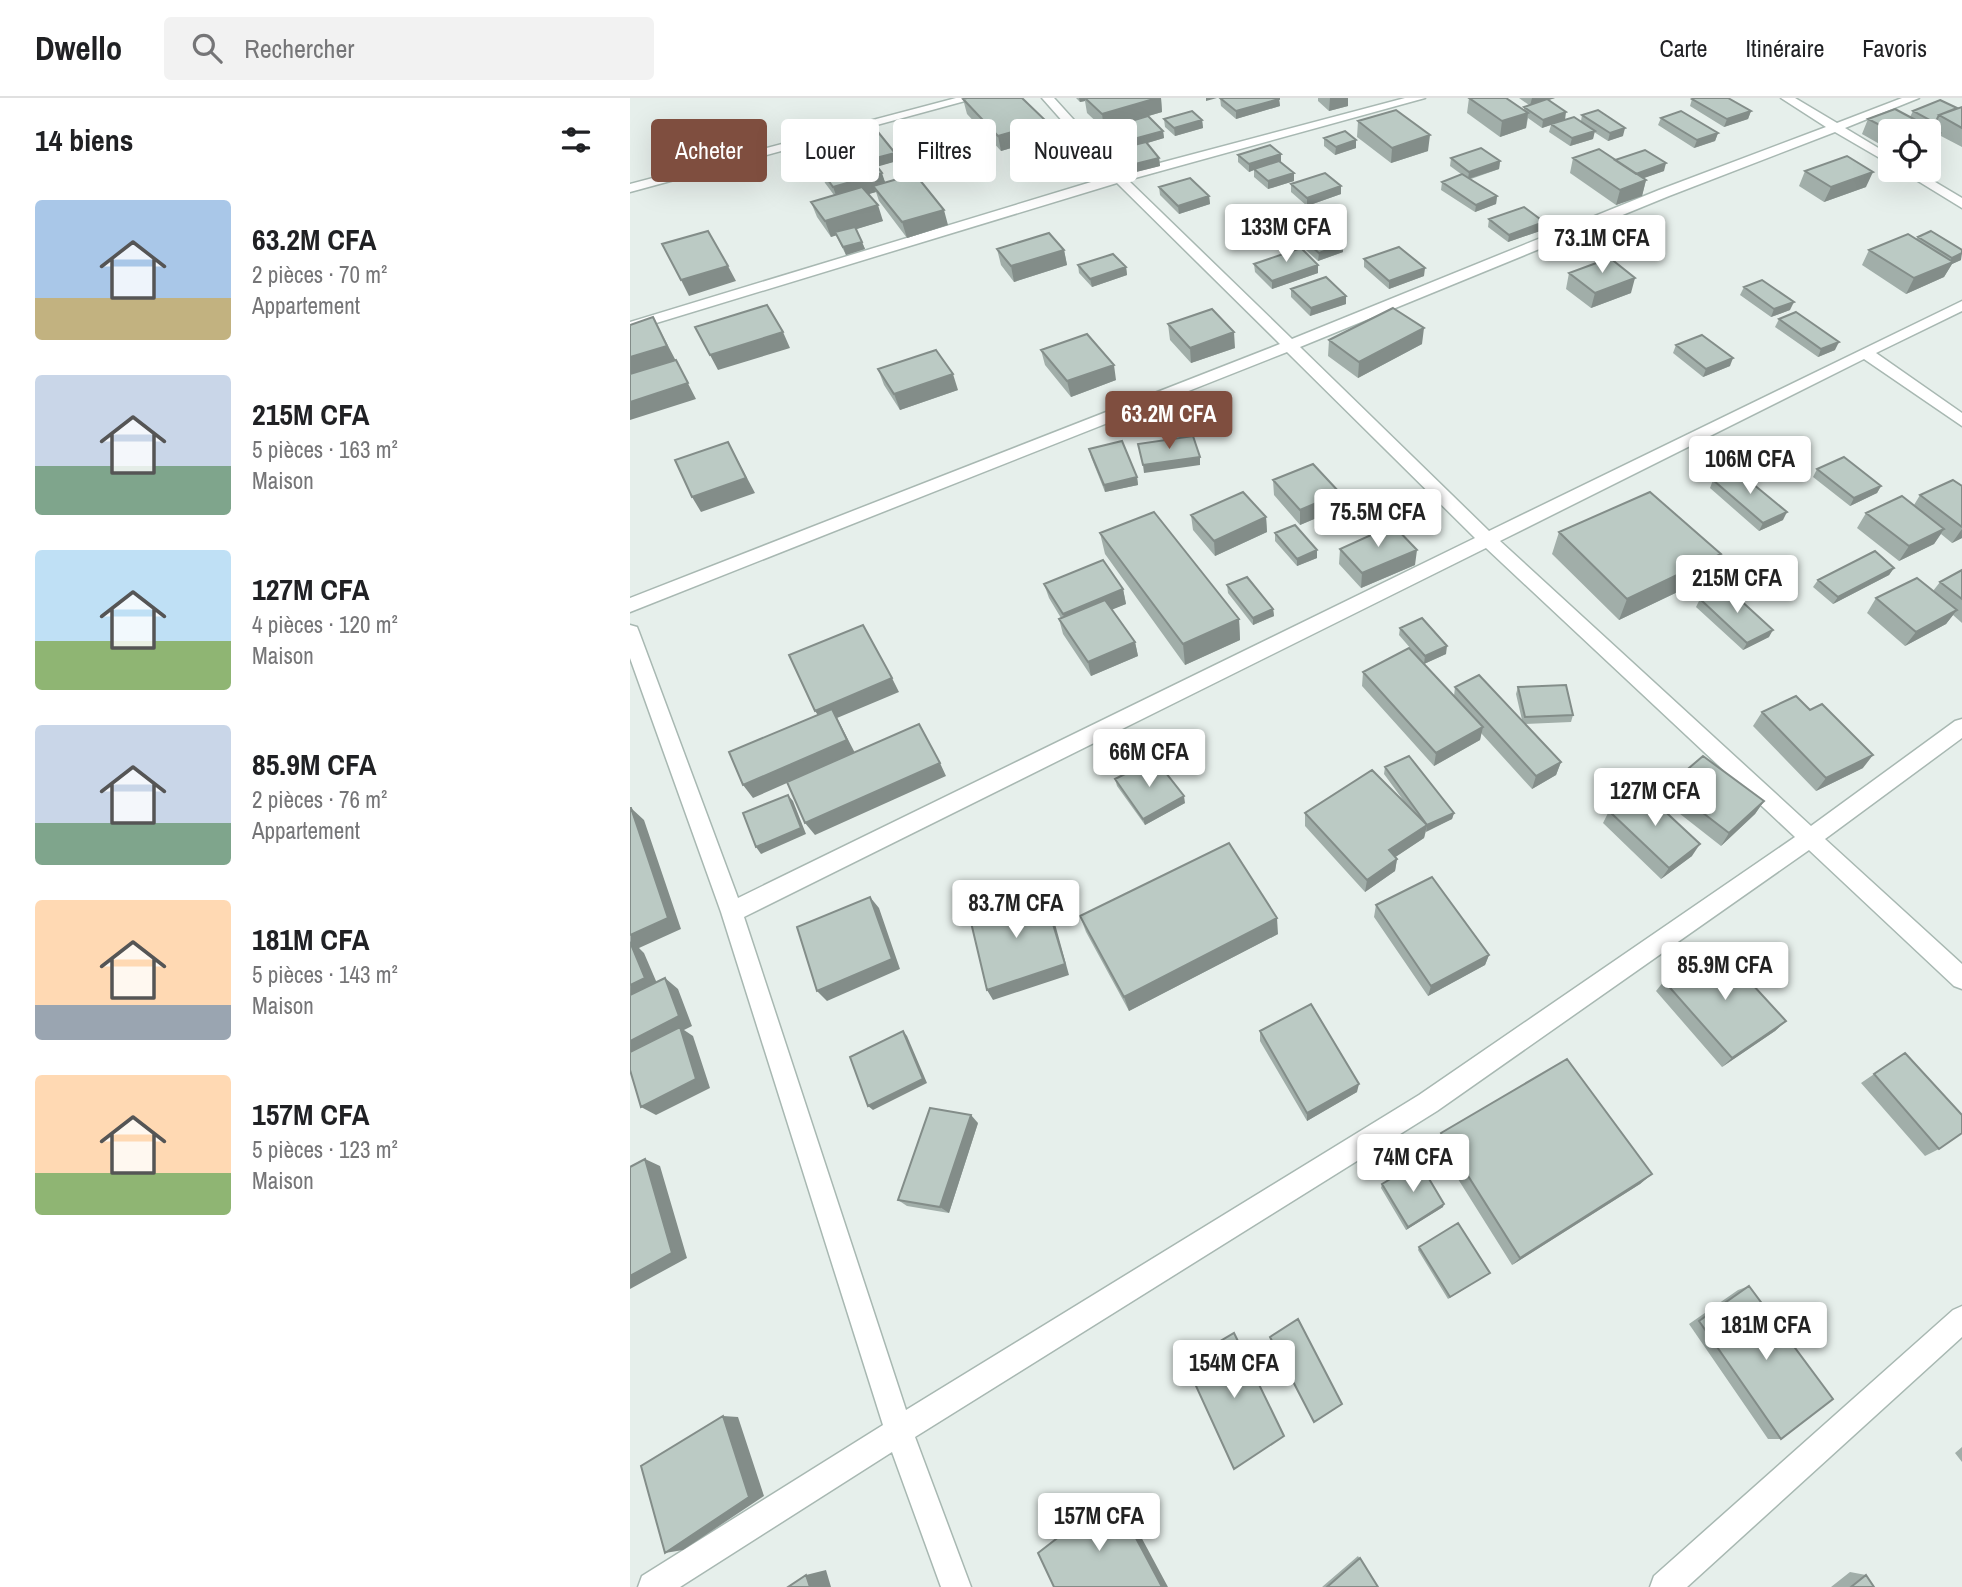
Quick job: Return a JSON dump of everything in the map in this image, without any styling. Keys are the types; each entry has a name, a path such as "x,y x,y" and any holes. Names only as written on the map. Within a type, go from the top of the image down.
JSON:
{"street":[{"path":"630,188 970,98"},
{"path":"1048,98 1067,119"},
{"path":"1137,173 1419,98"},
{"path":"1787,98 1878,153"},
{"path":"630,605 1289,346 1664,193 1913,98"},
{"path":"630,327 1106,182"},
{"path":"1123,182 1487,539 1962,979"},
{"path":"1926,182 1962,204"},
{"path":"732,912 1962,306"},
{"path":"1864,352 1962,421"},
{"path":"630,632 732,912 898,1431 956,1587"},
{"path":"653,1587 898,1431 1428,1102 1810,838 1962,727"},
{"path":"1665,1587 1962,1319"}],"building":[{"path":"1022,98 1044,119 1010,119 1010,133 998,136 996,119 982,119 963,99"},
{"path":"1085,98 1157,98 1102,114"},
{"path":"1220,98 1279,98 1279,99 1236,111"},
{"path":"1469,98 1506,98 1528,113 1502,121"},
{"path":"1728,98 1751,111 1727,119 1692,99"},
{"path":"1547,99 1566,112 1543,120 1524,107"},
{"path":"1940,100 1957,108 1939,115 1937,119 1928,119 1913,111"},
{"path":"1962,107 1962,128 1939,115"},
{"path":"1895,109 1914,119 1878,119 1878,124 1868,119"},
{"path":"1396,110 1430,135 1392,148 1358,121"},
{"path":"1598,110 1625,128 1610,133 1582,115"},
{"path":"1192,111 1202,120 1174,128 1164,119"},
{"path":"1681,111 1718,133 1697,140 1661,118"},
{"path":"1148,116 1163,131 1137,138 1137,119"},
{"path":"1574,117 1595,131 1572,138 1551,124"},
{"path":"1345,131 1356,140 1336,147 1324,138"},
{"path":"879,133 893,151 893,154 879,157"},
{"path":"1146,142 1159,158 1137,164 1137,144"},
{"path":"1270,145 1281,154 1249,164 1238,155"},
{"path":"1481,148 1500,161 1469,172 1451,158"},
{"path":"1599,149 1646,180 1620,190 1573,158"},
{"path":"1645,150 1666,163 1636,174 1615,160"},
{"path":"1847,156 1873,172 1831,187 1805,171"},
{"path":"1279,161 1294,173 1268,181 1254,169"},
{"path":"1325,173 1341,186 1307,198 1291,184"},
{"path":"1462,174 1497,196 1476,205 1442,182"},
{"path":"1190,178 1209,196 1178,206 1159,187"},
{"path":"893,180 921,182 944,210 902,222 873,186"},
{"path":"830,182 850,182 833,187"},
{"path":"862,187 878,205 825,221 811,202"},
{"path":"1524,207 1544,222 1509,235 1489,219"},
{"path":"1320,224 1343,244 1319,253 1295,232"},
{"path":"855,227 862,242 843,247 835,232"},
{"path":"708,231 728,266 681,280 662,244"},
{"path":"1931,231 1962,250 1962,253 1952,258 1918,237"},
{"path":"1049,233 1064,250 1011,266 997,249"},
{"path":"1908,234 1953,262 1914,278 1869,250"},
{"path":"1399,247 1425,268 1389,281 1364,259"},
{"path":"1301,248 1318,265 1272,281 1254,264"},
{"path":"1113,254 1126,267 1090,279 1078,265"},
{"path":"1610,258 1635,278 1595,293 1569,273"},
{"path":"1326,277 1346,296 1311,308 1291,289"},
{"path":"1762,280 1794,302 1774,309 1744,287"},
{"path":"767,305 783,332 710,355 695,327"},
{"path":"1393,308 1424,328 1359,362 1329,340"},
{"path":"1212,309 1234,332 1190,348 1168,324"},
{"path":"1796,312 1839,342 1821,349 1779,319"},
{"path":"653,317 667,346 630,357 630,325"},
{"path":"1087,334 1114,365 1067,381 1041,350"},
{"path":"1702,335 1733,358 1706,369 1676,345"},
{"path":"936,350 953,374 894,394 878,369"},
{"path":"676,360 688,383 630,402 630,374"},
{"path":"1193,436 1200,457 1143,465 1138,444"},
{"path":"1122,441 1137,477 1104,485 1089,449"},
{"path":"728,442 746,478 692,497 675,460"},
{"path":"1844,457 1881,486 1854,498 1817,469"},
{"path":"1313,464 1340,493 1300,510 1273,480"},
{"path":"1736,470 1787,512 1763,523 1713,480"},
{"path":"1953,480 1962,486 1962,527 1920,495"},
{"path":"1243,492 1266,517 1214,541 1191,515"},
{"path":"1650,492 1721,554 1627,599 1559,532"},
{"path":"1902,496 1944,529 1909,546 1866,513"},
{"path":"1154,512 1239,619 1183,644 1100,533"},
{"path":"1295,525 1317,550 1297,559 1275,533"},
{"path":"1393,525 1417,550 1362,573 1340,549"},
{"path":"1875,551 1894,568 1838,597 1818,580"},
{"path":"1103,560 1123,589 1063,614 1044,584"},
{"path":"1962,570 1962,599 1940,582"},
{"path":"1247,577 1273,609 1253,618 1227,585"},
{"path":"1917,578 1957,610 1916,632 1876,598"},
{"path":"1726,587 1773,630 1747,643 1700,599"},
{"path":"1105,600 1135,642 1088,662 1059,619"},
{"path":"1422,618 1447,646 1425,656 1400,628"},
{"path":"863,625 892,678 815,711 789,655"},
{"path":"1409,648 1483,727 1436,753 1363,672"},
{"path":"1479,675 1561,762 1536,776 1455,687"},
{"path":"1566,685 1573,715 1525,717 1518,687"},
{"path":"1796,696 1810,710 1822,704 1873,755 1826,778 1762,712"},
{"path":"832,709 847,740 743,785 729,752"},
{"path":"919,724 940,763 805,823 787,782"},
{"path":"1409,756 1454,813 1427,825 1385,767"},
{"path":"1703,756 1764,801 1729,833 1668,786"},
{"path":"1155,759 1184,796 1143,819 1115,779"},
{"path":"1372,770 1427,825 1389,850 1397,859 1367,880 1305,813"},
{"path":"1641,789 1700,844 1669,868 1609,811"},
{"path":"788,795 801,828 756,847 743,813"},
{"path":"630,808 668,918 630,935"},
{"path":"1229,843 1277,918 1124,997 1080,916"},
{"path":"1432,877 1489,955 1431,986 1376,905"},
{"path":"1043,891 1065,964 987,990 969,914"},
{"path":"870,897 892,959 817,991 797,927"},
{"path":"630,942 645,978 630,985"},
{"path":"1718,947 1786,1021 1732,1058 1664,981"},
{"path":"665,978 679,1016 630,1041 630,995"},
{"path":"1311,1004 1359,1084 1307,1113 1260,1031"},
{"path":"680,1027 696,1079 641,1107 630,1070 630,1052"},
{"path":"903,1031 923,1079 868,1106 850,1057"},
{"path":"1905,1053 1962,1115 1962,1133 1939,1149 1874,1074"},
{"path":"1567,1059 1652,1174 1520,1258 1441,1133"},
{"path":"930,1108 971,1115 940,1207 898,1200"},
{"path":"645,1159 672,1253 630,1276 630,1167"},
{"path":"1419,1162 1444,1204 1408,1227 1382,1184"},
{"path":"1458,1223 1490,1273 1450,1297 1419,1247"},
{"path":"1749,1286 1833,1399 1781,1439 1699,1321"},
{"path":"1298,1319 1342,1404 1314,1422 1270,1337"},
{"path":"1234,1333 1284,1436 1234,1469 1185,1362"},
{"path":"723,1416 749,1497 665,1553 641,1466"},
{"path":"1113,1495 1162,1587 1054,1587 1038,1553"},
{"path":"1360,1558 1378,1587 1327,1587"},
{"path":"806,1575 810,1587 788,1587"},
{"path":"1866,1575 1874,1587 1851,1587"}]}
